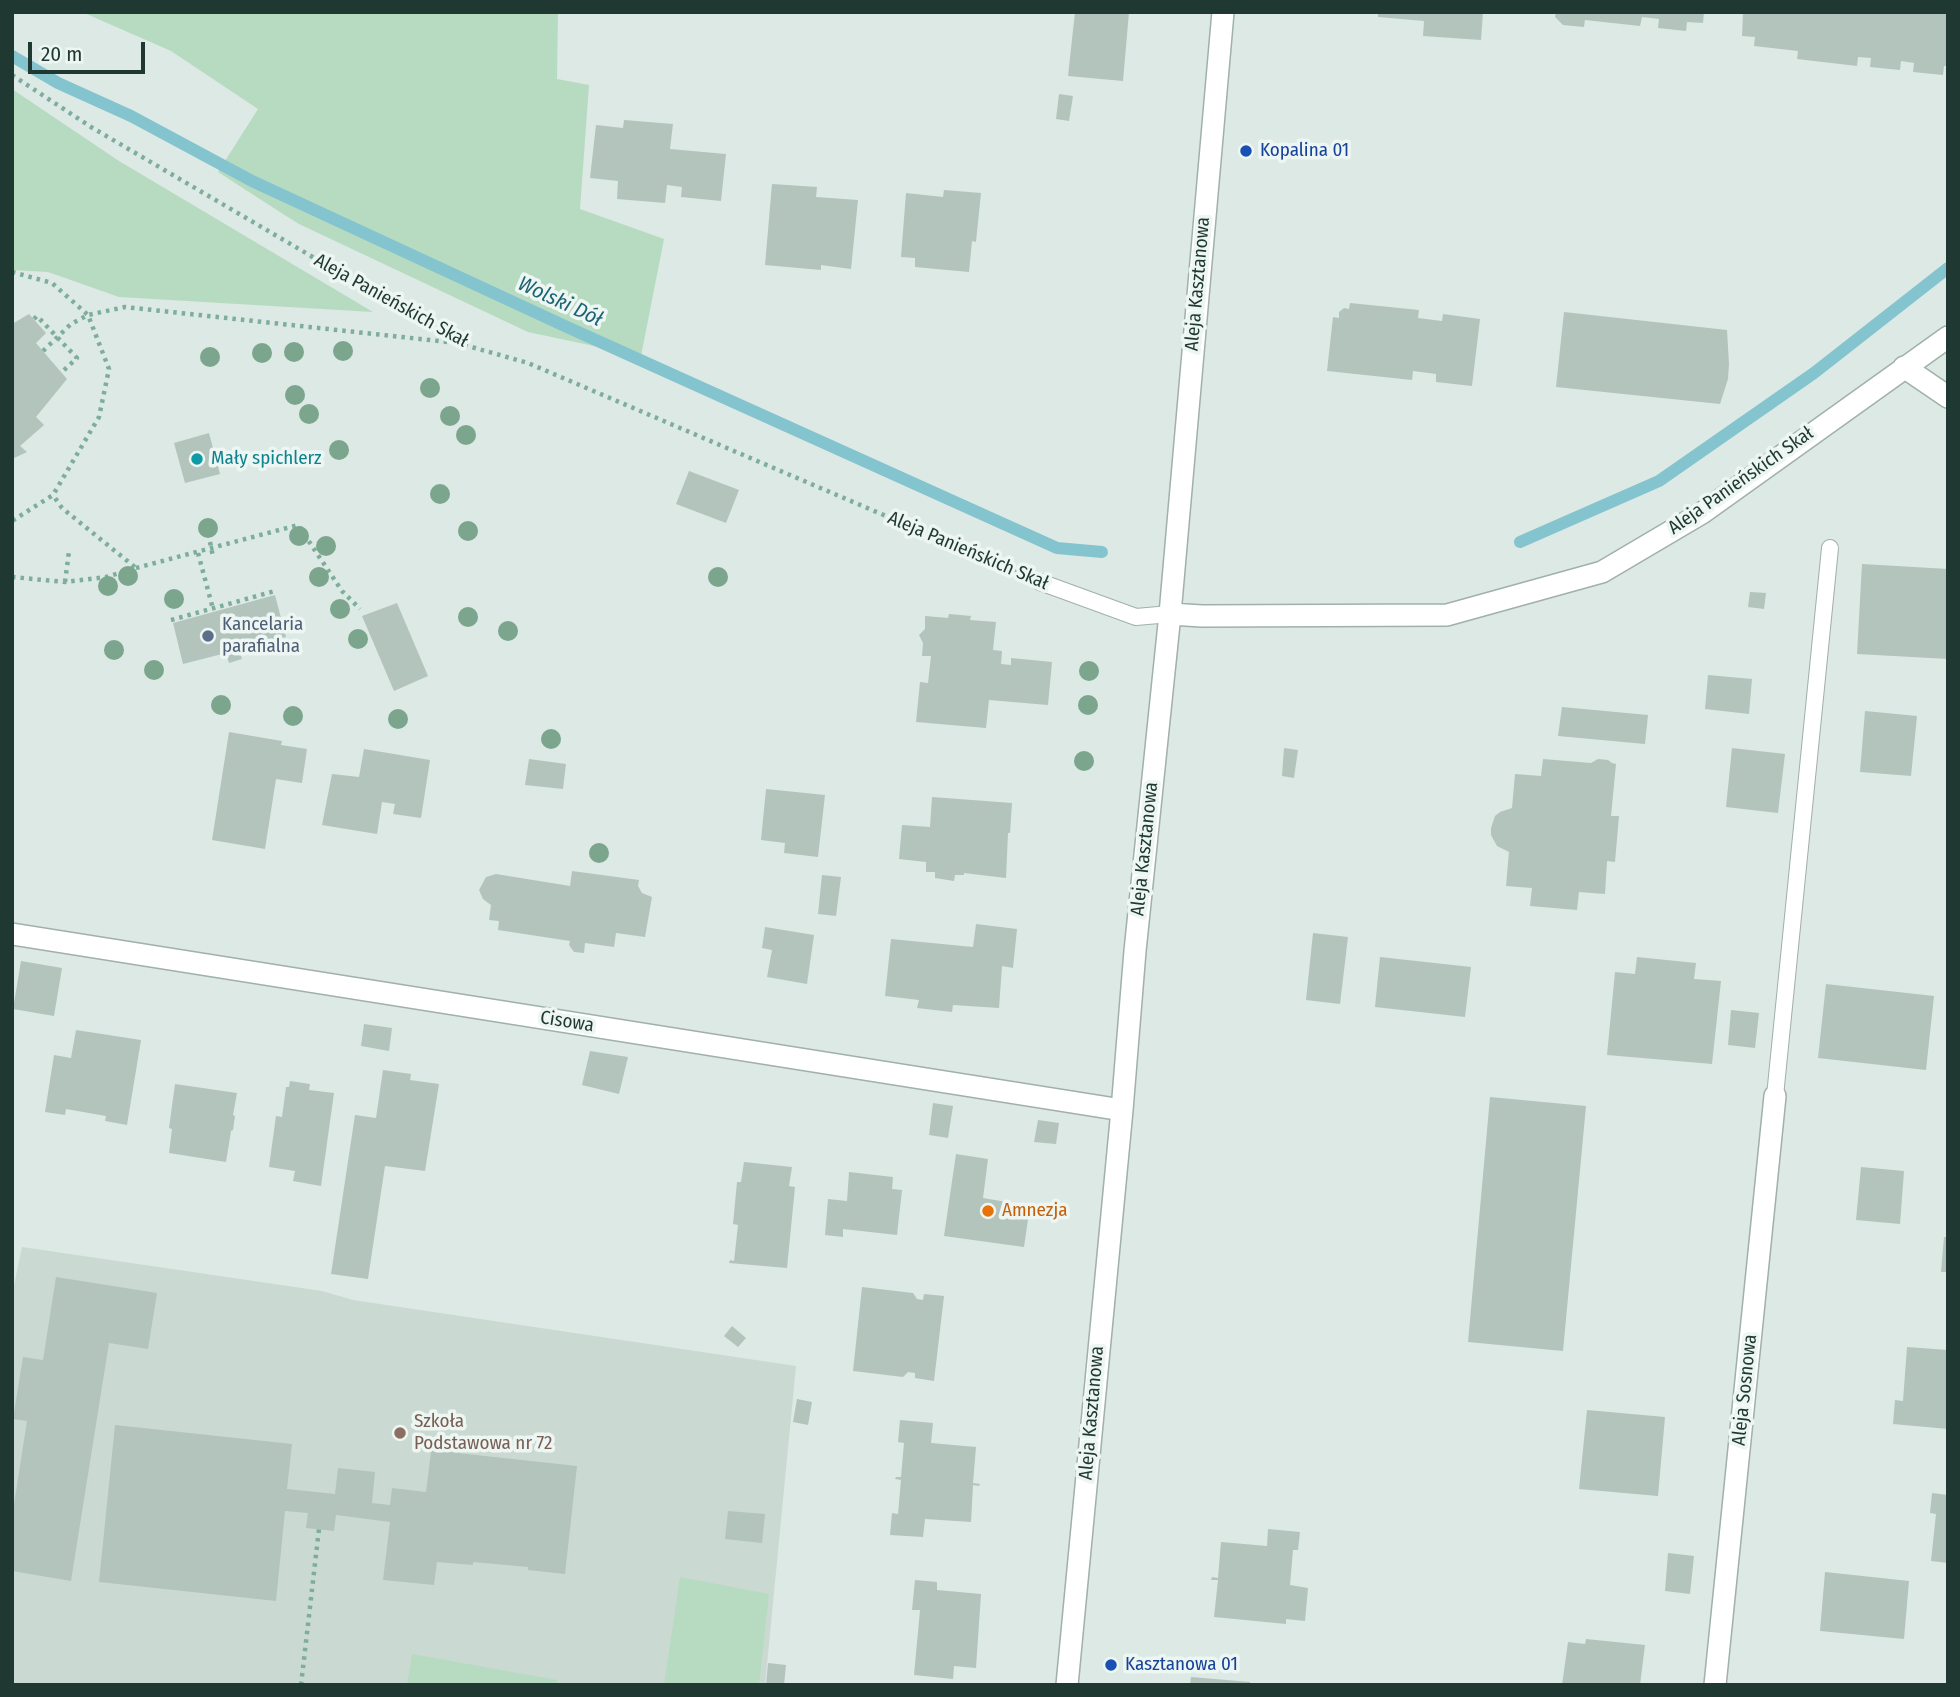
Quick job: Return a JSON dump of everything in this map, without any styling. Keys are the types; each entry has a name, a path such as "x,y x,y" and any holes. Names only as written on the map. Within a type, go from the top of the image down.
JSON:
{"street":[{"name":"Aleja Kasztanowa","path":"1067,1685 1135,951 1170,614 1223,12"},
{"name":"Aleja Panieńskich Skał","path":"1170,614 1447,615 1602,572 1702,513 1948,337"},
{"path":"1904,368 1948,397"},
{"name":"Cisowa","path":"12,934 1122,1110"},
{"name":"Aleja Sosnowa","path":"1714,1685 1775,1096"}],"lane":[{"path":"1775,1096 1830,548"},
{"name":"Aleja Panieńskich Skał","path":"1040,582 1136,617 1170,614"}],"path":[{"name":"Aleja Panieńskich Skał","path":"12,75 91,127 461,344 528,363 1040,582"},
{"path":"12,272 52,283 88,314 109,369 99,417 52,495 12,521"},
{"path":"44,351 71,324 88,314 106,312 115,307 461,344"},
{"path":"34,319 37,316 77,358 62,372"},
{"path":"52,495 62,508 136,568"},
{"path":"12,578 65,582 106,577 298,526 342,591 360,609"},
{"path":"210,542 213,557"},
{"path":"65,582 69,551"},
{"path":"197,552 213,609"},
{"path":"171,620 275,591"},
{"path":"302,1685 319,1530"}],"shaded area":[{"name":"Szkoła Podstawowa nr 72","path":"22,1247 796,1366 765,1685 12,1685 12,1295"}],"green space":[{"path":"82,12 558,12 557,79 589,85 580,209 664,239 641,356 528,332 299,224 218,172 258,109 171,51"},
{"path":"12,89 119,161 373,312 119,297 48,272 12,270"},
{"path":"680,1577 769,1594 759,1685 664,1685"},
{"path":"412,1654 557,1680 556,1685 407,1685"}],"building":[{"path":"1075,12 1129,12 1123,81 1068,76"},
{"path":"1378,12 1483,12 1481,40 1423,36 1424,21 1378,17"},
{"path":"1556,12 1704,12 1703,23 1687,22 1686,31 1658,28 1659,19 1642,17 1640,26 1585,20 1584,27 1563,25 1555,17"},
{"path":"1743,12 1948,12 1948,66 1944,66 1943,75 1913,72 1914,63 1901,61 1900,70 1870,67 1871,58 1858,57 1857,66 1797,59 1798,51 1754,46 1755,37 1742,36"},
{"path":"1059,94 1073,96 1069,121 1056,119"},
{"path":"624,120 673,124 670,149 726,154 721,201 681,197 682,187 667,185 665,203 617,199 618,181 590,178 596,125 623,128"},
{"path":"772,184 817,187 816,197 858,200 851,269 821,265 821,270 765,265"},
{"path":"944,190 981,193 976,242 972,241 969,272 915,267 915,258 901,257 906,193 943,197"},
{"path":"1350,303 1419,310 1418,318 1442,321 1443,314 1480,319 1472,386 1436,382 1436,374 1413,371 1412,380 1327,371 1333,317 1339,318 1339,312 1344,308 1349,309"},
{"path":"1564,312 1727,330 1728,379 1720,404 1556,387"},
{"path":"29,314 46,333 36,343 67,379 36,417 44,425 20,446 27,452 12,459 12,324"},
{"name":"Mały spichlerz","path":"209,433 220,474 185,483 174,443"},
{"path":"689,471 739,490 726,523 676,504"},
{"path":"1862,564 1948,569 1948,659 1857,654"},
{"path":"1750,592 1766,593 1764,609 1748,607"},
{"path":"275,595 286,637 239,650 242,659 229,663 226,653 183,664 173,623"},
{"path":"397,603 428,676 394,691 362,616"},
{"path":"949,614 971,616 970,620 996,622 993,650 1002,651 1001,664 1011,665 1011,658 1052,662 1048,705 989,700 986,728 916,722 920,682 928,683 931,656 922,656 923,643 919,635 925,629 925,616 948,618"},
{"path":"1708,675 1752,679 1749,714 1705,709"},
{"path":"1562,707 1648,715 1645,744 1558,736"},
{"path":"1865,711 1917,716 1911,776 1860,772"},
{"path":"229,732 282,741 281,745 307,749 302,783 276,779 265,849 212,840"},
{"path":"1284,748 1298,750 1294,778 1282,776"},
{"path":"1732,748 1785,754 1778,813 1726,807"},
{"path":"364,749 430,760 421,818 393,814 395,804 382,802 377,834 322,825 332,774 359,777"},
{"path":"529,759 566,764 563,789 525,785"},
{"path":"1543,759 1591,763 1598,759 1616,764 1611,816 1619,816 1615,862 1607,861 1605,894 1579,892 1577,910 1530,906 1532,888 1506,886 1509,852 1497,846 1491,835 1495,816 1512,808 1515,774 1541,776"},
{"path":"766,789 825,795 818,857 784,853 785,843 761,840"},
{"path":"932,797 1012,803 1006,878 964,873 955,875 954,881 935,878 935,872 926,872 926,862 899,859 902,825 930,827"},
{"path":"572,871 639,880 638,886 642,893 652,897 645,937 616,933 614,947 585,943 584,953 574,952 569,945 570,941 498,930 499,921 489,920 491,905 483,899 479,890 486,877 496,874 570,886"},
{"path":"822,875 841,877 836,916 818,914"},
{"path":"976,924 1017,929 1013,968 1002,966 999,1008 953,1005 952,1012 917,1008 919,1000 885,996 891,939 973,947"},
{"path":"765,927 814,935 807,984 767,977 772,950 762,948"},
{"path":"1313,933 1348,937 1340,1004 1306,1000"},
{"path":"1380,957 1471,967 1465,1017 1375,1007"},
{"path":"1637,957 1696,963 1694,979 1721,981 1712,1064 1607,1055 1615,972 1635,974"},
{"path":"21,961 62,968 54,1016 13,1009"},
{"path":"1826,984 1934,996 1926,1070 1818,1058"},
{"path":"1731,1010 1759,1013 1755,1048 1728,1045"},
{"path":"364,1024 392,1028 389,1051 361,1046"},
{"path":"76,1030 141,1040 127,1125 105,1121 106,1116 66,1109 65,1115 45,1112 54,1055 71,1058"},
{"path":"590,1051 628,1057 619,1094 582,1085"},
{"path":"383,1070 411,1074 410,1080 439,1084 425,1171 385,1166 368,1279 331,1274 355,1115 376,1118"},
{"path":"290,1081 310,1084 309,1090 334,1093 321,1186 293,1181 295,1171 269,1167 276,1116 282,1117 286,1087 289,1087"},
{"path":"175,1084 237,1093 226,1162 169,1153 172,1129 169,1128"},
{"path":"1490,1097 1586,1106 1563,1351 1468,1342"},
{"path":"933,1103 953,1106 948,1138 929,1135"},
{"path":"1038,1120 1059,1123 1056,1144 1034,1142"},
{"path":"956,1154 988,1159 983,1198 1030,1206 1024,1247 944,1236"},
{"path":"744,1162 792,1167 789,1186 795,1187 787,1268 729,1263 730,1260 734,1261 738,1225 733,1224 737,1182 741,1182"},
{"path":"1861,1167 1904,1171 1900,1224 1856,1220"},
{"path":"849,1172 893,1177 892,1189 902,1190 897,1235 843,1229 843,1237 825,1235 828,1199 847,1201"},
{"path":"1944,1237 1948,1237 1948,1272 1941,1272"},
{"path":"56,1277 157,1293 148,1349 109,1343 71,1581 12,1571 12,1517 27,1421 13,1419 23,1357 43,1360"},
{"path":"862,1287 913,1293 917,1299 923,1300 924,1294 944,1296 934,1381 915,1378 915,1373 908,1372 903,1377 853,1371"},
{"path":"732,1326 746,1338 738,1347 724,1336"},
{"path":"1907,1347 1948,1350 1948,1429 1893,1424 1895,1400 1903,1401"},
{"path":"797,1399 812,1402 808,1425 793,1422"},
{"path":"1587,1410 1665,1417 1658,1496 1579,1489"},
{"path":"900,1420 933,1423 931,1443 976,1447 973,1483 980,1484 973,1485 971,1522 925,1519 923,1537 890,1535 892,1513 898,1514 901,1480 895,1479 901,1477 904,1443 898,1442"},
{"path":"115,1425 292,1444 287,1489 335,1494 338,1468 375,1472 372,1503 390,1505 392,1488 426,1492 433,1436 449,1438 448,1452 577,1466 565,1574 528,1570 528,1567 437,1562 434,1585 383,1580 390,1522 336,1515 334,1531 306,1528 308,1513 285,1511 276,1601 99,1582"},
{"path":"1932,1493 1948,1495 1948,1563 1931,1561 1936,1514 1930,1513"},
{"path":"728,1511 765,1514 762,1543 725,1539"},
{"path":"1268,1529 1300,1532 1298,1550 1293,1550 1290,1585 1308,1588 1305,1621 1286,1619 1286,1624 1214,1617 1218,1580 1211,1580 1212,1577 1218,1578 1221,1542 1267,1546"},
{"path":"1668,1553 1694,1556 1690,1594 1665,1591"},
{"path":"1825,1572 1909,1581 1904,1639 1820,1631"},
{"path":"915,1580 937,1582 937,1590 981,1594 976,1668 954,1666 953,1679 914,1675 920,1610 912,1610"},
{"path":"1586,1639 1645,1645 1640,1685 1562,1685 1568,1642 1585,1644"},
{"path":"768,1663 786,1665 784,1685 766,1685"},
{"path":"1191,1677 1250,1682 1250,1685 1190,1685"}],"waterway":[{"name":"Wolski Dół","path":"12,56 58,83 131,116 252,181 567,327 1057,548 1102,552"},
{"path":"1520,542 1659,481 1814,373 1948,268"}],"place":[{"name":"Kopalina 01","path":"1246,151"},
{"name":"Mały spichlerz","path":"197,459"},
{"name":"Kancelaria parafialna","path":"208,636"},
{"name":"Amnezja","path":"988,1211"},
{"name":"Szkoła Podstawowa nr 72","path":"400,1433"},
{"name":"Kasztanowa 01","path":"1111,1665"}]}
